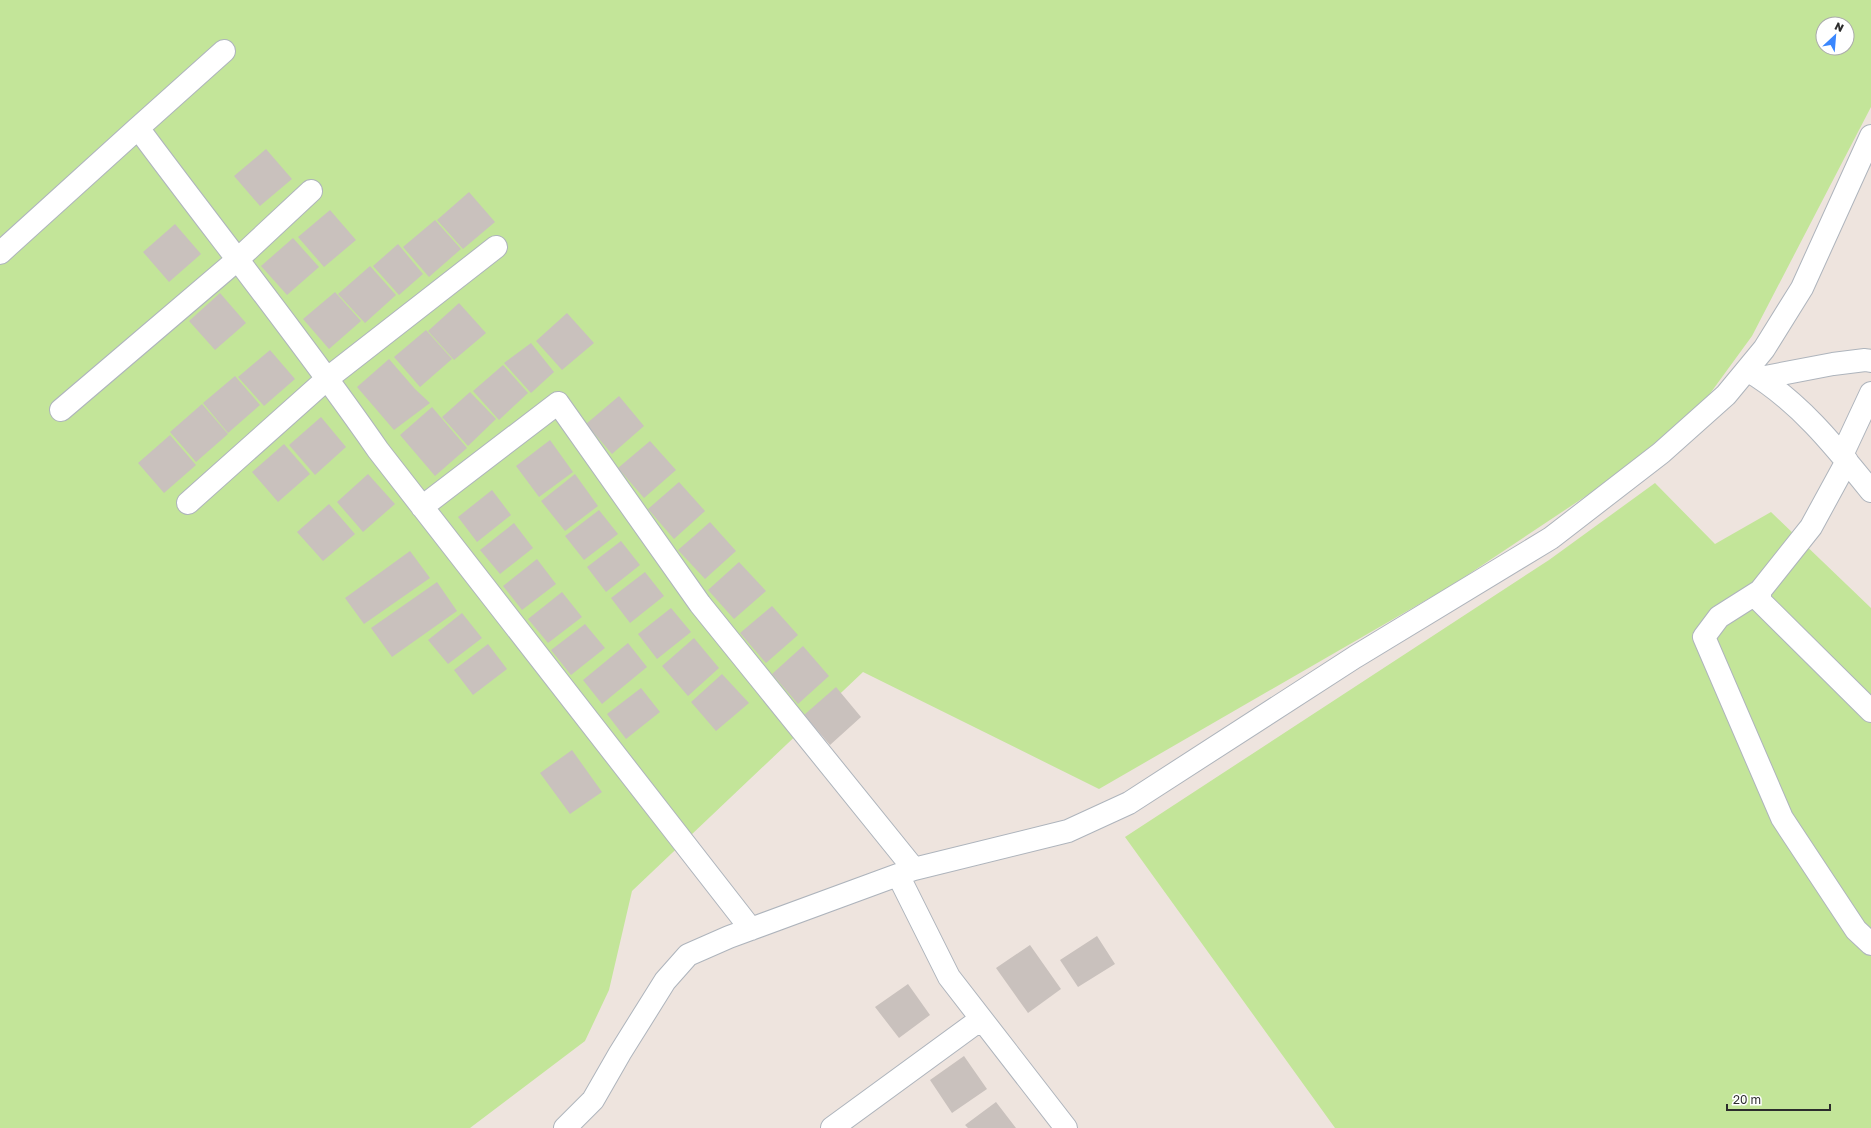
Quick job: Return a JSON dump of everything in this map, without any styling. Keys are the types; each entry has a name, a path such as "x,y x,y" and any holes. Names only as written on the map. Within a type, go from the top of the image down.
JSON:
{"street":[{"path":"0,253 224,52"},
{"path":"138,128 328,378 378,450 751,929"},
{"path":"1754,374 1764,349 1802,288 1871,136"},
{"path":"61,410 237,260 311,191"},
{"path":"188,503 328,378 496,247"},
{"path":"565,1128 593,1100 620,1053 665,981 688,955 729,937 906,872 1068,831 1129,803 1355,657 1551,538 1661,453 1726,395 1754,374 1865,360 1871,361"},
{"path":"1754,374 1787,397 1805,414 1845,458 1871,491"},
{"path":"1871,393 1845,458 1811,527 1760,591 1719,617 1704,637 1782,818 1856,930 1871,944"},
{"path":"422,507 558,403 700,604 906,872 949,977 1066,1128"},
{"path":"1760,591 1760,602 1871,711"},
{"path":"832,1128 981,1019"}],"green space":[{"path":"0,0 1871,0 1871,107 1752,336 1682,432 1454,584 1099,789 863,672 632,891 609,990 585,1041 470,1128 0,1128"},
{"path":"1655,483 1715,544 1771,512 1871,608 1871,1128 1335,1128 1125,837 1549,560"}],"building":[{"path":"266,149 292,179 260,206 234,176"},
{"path":"469,192 495,222 463,249 437,220"},
{"path":"330,210 356,240 324,267 298,237"},
{"path":"435,220 461,249 429,277 403,247"},
{"path":"175,224 201,254 169,282 143,252"},
{"path":"293,238 319,267 287,295 261,266"},
{"path":"398,244 423,274 399,295 373,266"},
{"path":"370,266 396,295 365,323 338,294"},
{"path":"335,292 361,321 329,349 303,319"},
{"path":"220,293 246,323 215,350 189,321"},
{"path":"459,303 486,333 454,360 428,331"},
{"path":"567,313 594,343 562,370 536,341"},
{"path":"426,330 452,359 420,387 394,357"},
{"path":"531,343 554,372 531,393 504,363"},
{"path":"270,350 295,379 264,406 238,377"},
{"path":"389,359 415,389 430,403 394,430 357,387"},
{"path":"503,365 528,393 499,420 473,391"},
{"path":"235,376 260,405 228,433 203,403"},
{"path":"470,392 496,419 468,446 442,417"},
{"path":"619,396 644,426 612,454 586,424"},
{"path":"202,404 228,434 196,462 170,432"},
{"path":"432,407 467,448 435,476 400,435"},
{"path":"321,417 346,447 315,475 289,445"},
{"path":"170,435 196,465 164,493 138,463"},
{"path":"550,440 573,472 539,497 516,466"},
{"path":"650,441 676,470 644,498 618,468"},
{"path":"284,444 310,474 278,502 252,472"},
{"path":"368,474 395,504 363,532 337,502"},
{"path":"575,474 598,506 565,531 541,501"},
{"path":"679,482 705,511 674,539 648,509"},
{"path":"492,490 511,515 477,542 458,517"},
{"path":"329,504 355,534 323,561 297,532"},
{"path":"599,510 618,534 584,560 565,536"},
{"path":"710,522 736,551 705,579 678,550"},
{"path":"514,523 533,548 500,574 480,550"},
{"path":"621,541 640,565 606,592 587,567"},
{"path":"410,551 430,578 364,624 345,598"},
{"path":"537,559 556,584 522,610 503,586"},
{"path":"739,562 766,591 734,619 708,590"},
{"path":"645,572 664,596 630,623 611,598"},
{"path":"437,582 457,611 392,657 371,628"},
{"path":"562,592 582,617 548,643 528,619"},
{"path":"772,606 798,635 766,663 740,633"},
{"path":"671,608 691,632 657,659 638,634"},
{"path":"462,613 482,638 448,664 428,640"},
{"path":"585,624 605,648 571,675 551,650"},
{"path":"694,638 719,668 688,696 662,666"},
{"path":"628,643 647,667 602,704 583,680"},
{"path":"488,644 507,669 473,695 454,670"},
{"path":"803,646 829,676 798,704 772,674"},
{"path":"722,674 749,703 716,731 691,702"},
{"path":"836,687 861,717 830,745 804,715"},
{"path":"641,688 660,712 626,739 607,714"},
{"path":"572,750 602,792 570,814 540,773"},
{"path":"1097,936 1115,964 1078,987 1060,960"},
{"path":"1030,945 1061,989 1028,1013 996,968"},
{"path":"908,984 930,1015 899,1038 875,1007"},
{"path":"964,1056 987,1089 952,1113 930,1080"},
{"path":"996,1102 1016,1128 968,1128 965,1125"}]}
